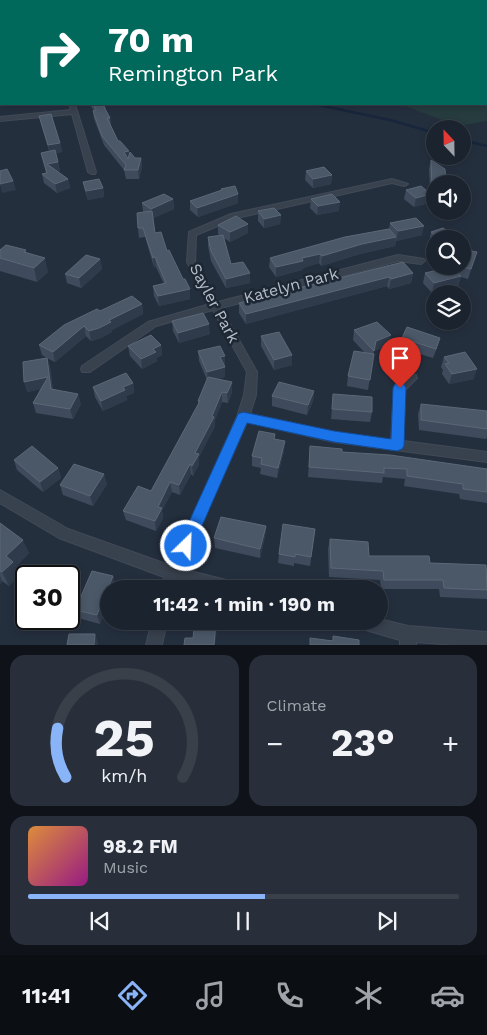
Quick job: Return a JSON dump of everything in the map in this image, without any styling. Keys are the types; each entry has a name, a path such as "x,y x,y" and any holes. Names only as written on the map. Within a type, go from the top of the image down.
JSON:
{"street":[{"path":"72,105 92,172"},
{"path":"0,119 74,112"},
{"name":"Sayler Park","path":"170,580 243,417 251,389 252,372 191,262 192,234 234,216 392,181 404,184"},
{"name":"Katelyn Park","path":"86,368 152,324 214,305 398,258 422,261"},
{"path":"397,446 400,388 412,378"},
{"path":"243,417 334,437 487,457"},
{"path":"0,496 64,534 172,573 199,580"},
{"path":"154,645 158,630"},
{"path":"382,630 408,640 487,640"}],"green space":[{"path":"403,105 487,105 487,121 471,124 471,120 442,120"}],"building":[{"path":"94,105 103,105 118,141 129,151 124,152 128,159 130,152 135,158 141,158 138,170 124,170 126,165 102,136 93,111 96,110"},
{"path":"51,114 60,143 48,145 39,116"},
{"path":"55,150 58,162 47,164 68,179 55,184 42,174 47,173 41,153"},
{"path":"431,165 439,165 445,169 445,175 432,175"},
{"path":"324,167 332,175 313,179 306,171"},
{"path":"7,169 13,181 0,184 0,171"},
{"path":"99,179 103,188 86,191 83,182"},
{"path":"235,186 238,194 197,208 190,201 221,189"},
{"path":"421,186 426,190 426,195 416,198 406,190"},
{"path":"164,194 173,199 151,209 142,203"},
{"path":"332,194 340,202 318,206 311,199"},
{"path":"274,208 281,215 264,219 258,211"},
{"path":"152,211 155,233 161,232 167,251 169,250 190,289 158,296 153,286 166,283 155,257 153,258 143,228 138,228 137,213"},
{"path":"236,216 248,224 230,232 218,225"},
{"path":"416,218 424,226 398,231 390,223"},
{"path":"389,229 396,237 362,244 322,256 320,254 302,258 303,261 276,267 270,258 345,237"},
{"path":"223,235 231,264 243,262 250,273 226,279 211,251 208,237"},
{"path":"6,245 26,250 24,252 45,258 34,268 0,258 0,250"},
{"path":"471,251 477,252 471,269"},
{"path":"86,255 100,259 79,278 65,274"},
{"path":"403,262 413,273 391,279 389,277 246,314 239,303"},
{"path":"427,275 461,276 434,283"},
{"path":"132,296 142,304 109,320 111,322 89,331 84,326 53,352 39,345 64,325 97,309 100,311"},
{"path":"203,313 209,324 178,333 172,321"},
{"path":"377,322 391,335 376,341 374,351 354,330"},
{"path":"407,327 440,338 436,349 402,338"},
{"path":"279,332 292,355 274,360 261,336"},
{"path":"151,335 161,345 153,349 156,352 141,359 128,346"},
{"path":"220,346 225,356 220,357 225,367 207,372 198,351"},
{"path":"354,351 374,354 370,380 348,376"},
{"path":"465,352 477,369 452,374 445,364 449,363 444,357"},
{"path":"47,358 51,389 78,394 70,409 33,403 48,377 24,382 23,362"},
{"path":"126,373 133,383 123,387 125,390 101,401 93,387"},
{"path":"208,377 232,382 227,393 222,392 212,416 214,417 195,453 199,454 192,466 190,464 179,485 170,482 158,507 162,508 155,521 123,511 138,486 151,491 200,401 198,401"},
{"path":"279,382 314,391 308,405 272,396"},
{"path":"333,394 372,397 372,412 332,409"},
{"path":"421,404 487,411 487,429 421,420"},
{"path":"259,431 275,434 274,439 285,441 278,468 261,464 262,458 252,456"},
{"path":"32,446 58,468 40,482 14,460"},
{"path":"310,446 342,449 342,452 390,455 487,469 487,492 463,489 463,484 407,476 407,469 384,468 384,473 309,467"},
{"path":"74,464 104,474 90,496 60,485"},
{"path":"221,517 266,526 260,549 214,538"},
{"path":"0,523 23,540 6,556 13,562 2,572 0,571"},
{"path":"283,524 315,529 311,557 279,554"},
{"path":"330,539 368,542 369,556 429,556 430,563 486,565 487,590 444,588 443,580 384,580 383,571 331,568"},
{"path":"92,571 113,576 111,580 100,580 100,608 97,615 80,611 80,599"},
{"path":"194,630 215,630 214,645 184,645 185,638 193,638"},
{"path":"69,634 95,634 94,645 67,645"},
{"path":"333,636 359,640 359,645 310,645 310,638 333,641"}],"waterway":[{"path":"319,105 390,120 426,130"},
{"path":"471,142 487,146"}],"route":[{"path":"186,546 243,417 334,437 397,446 400,388"}]}
